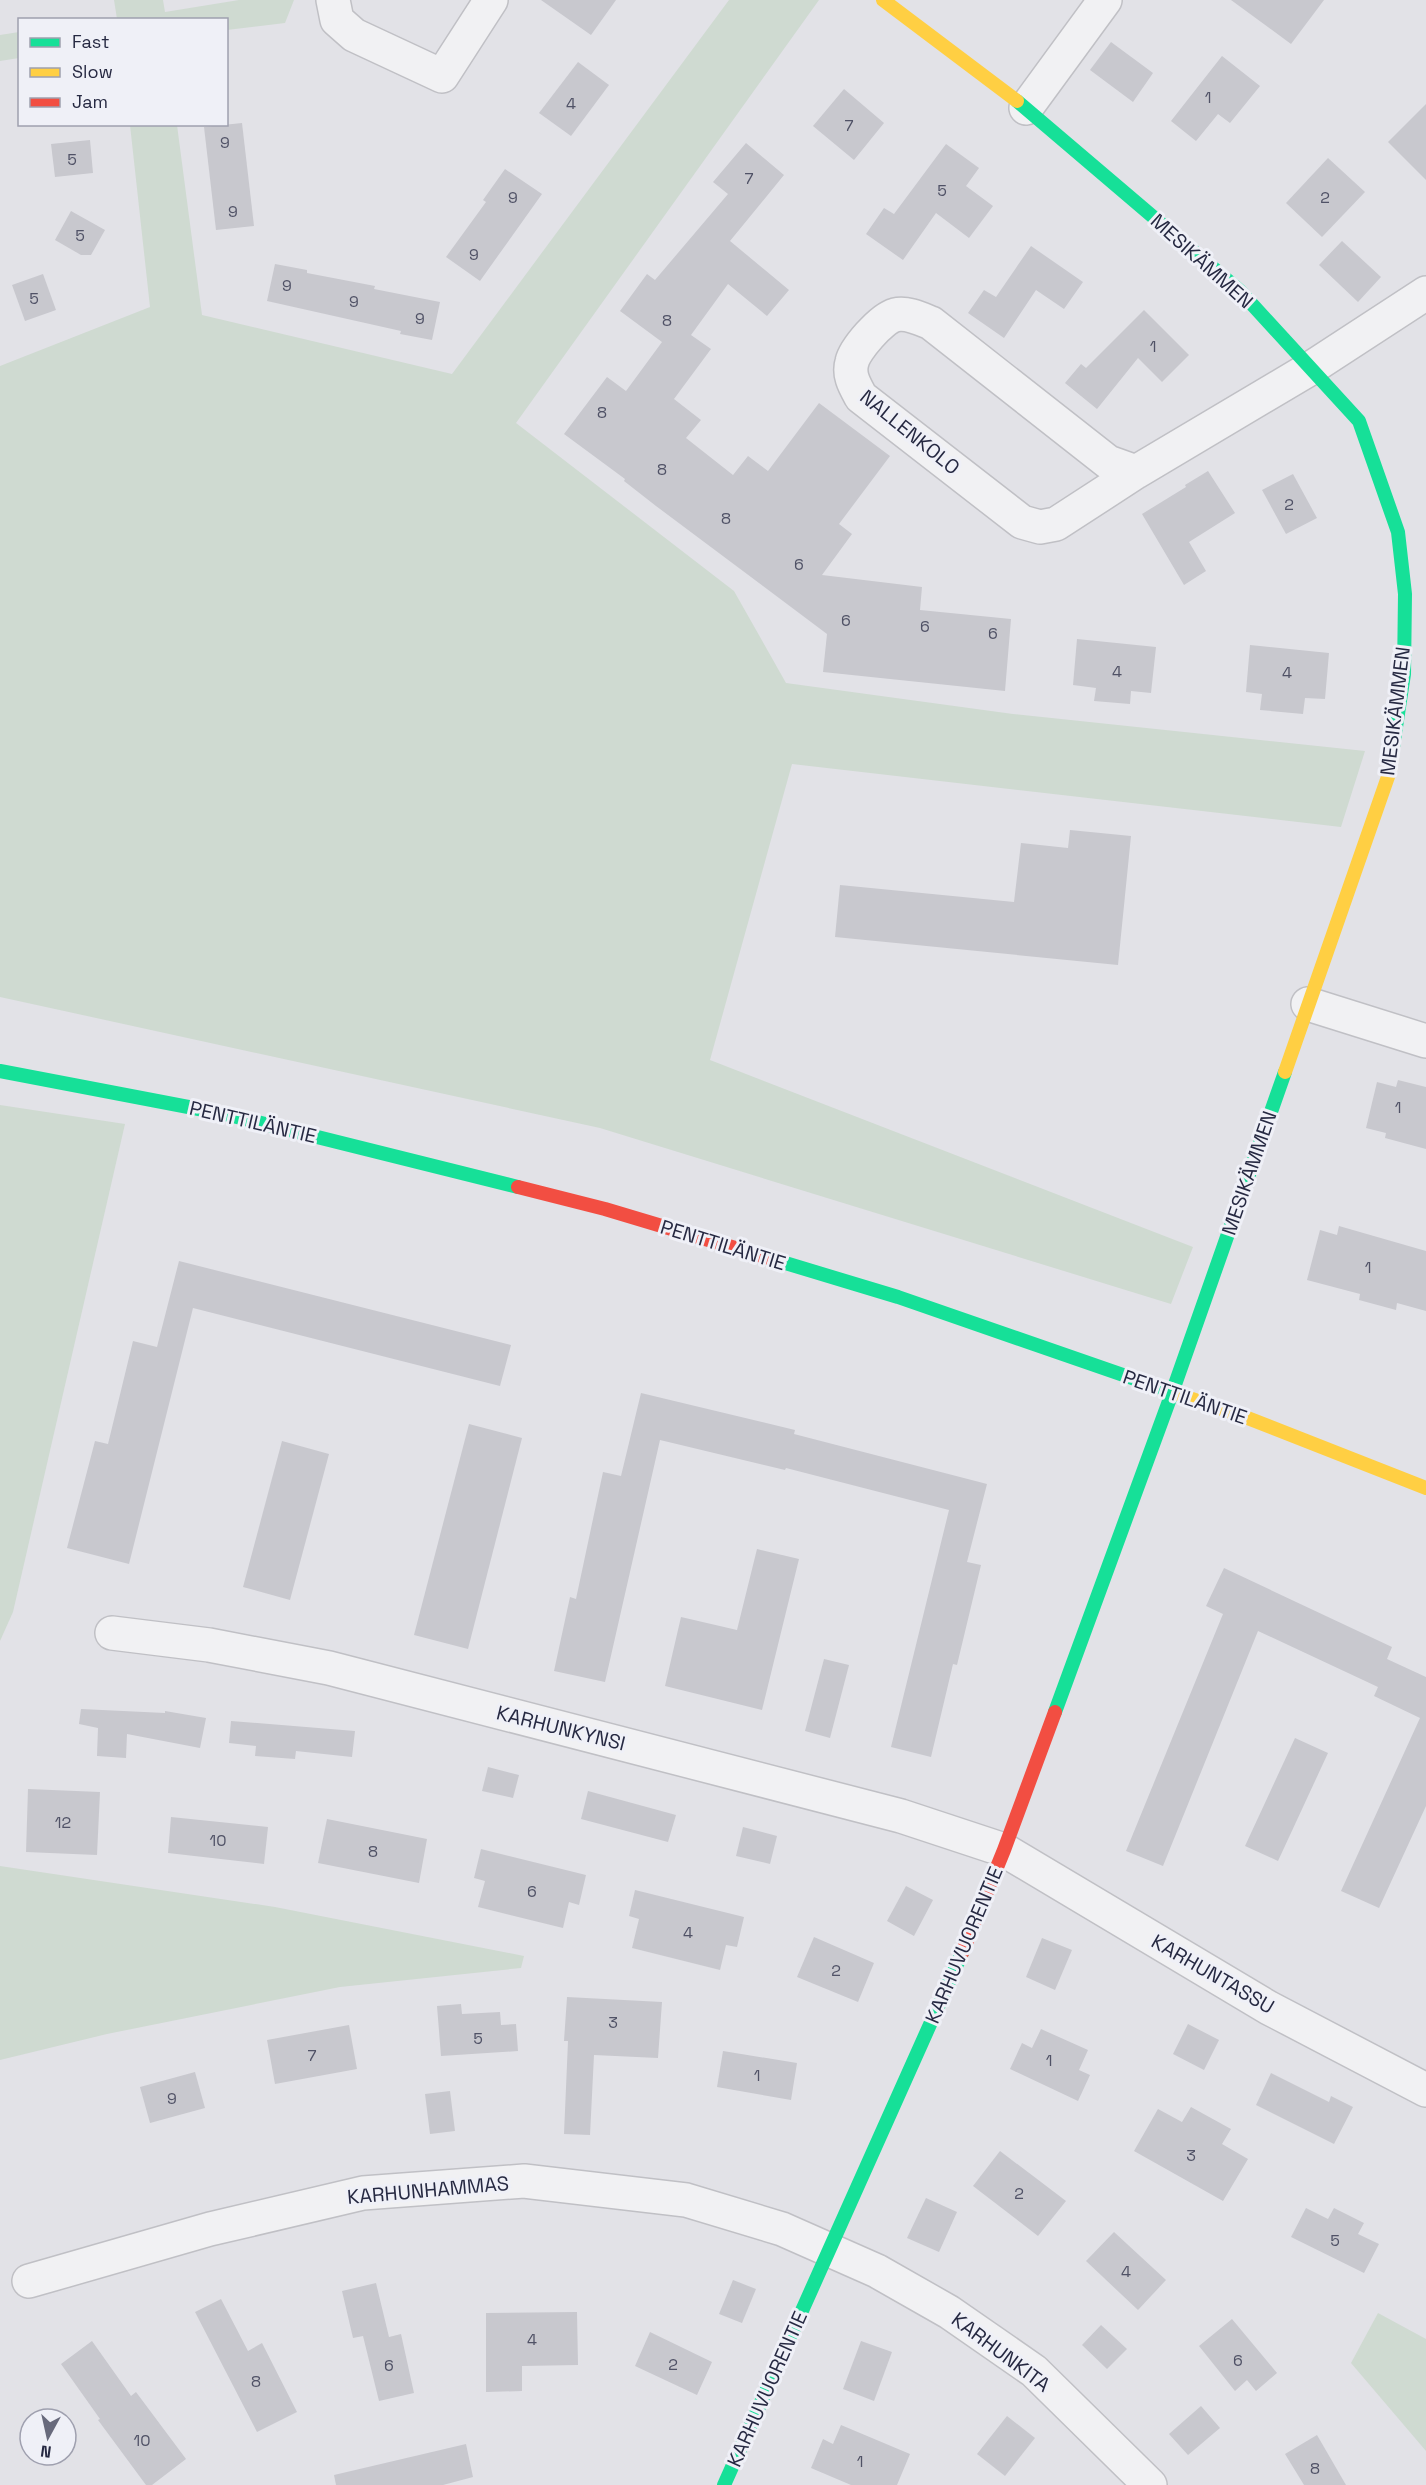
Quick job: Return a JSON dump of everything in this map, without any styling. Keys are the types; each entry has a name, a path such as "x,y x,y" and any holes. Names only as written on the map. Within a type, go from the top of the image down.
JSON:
{"street":[{"path":"333,0 337,20 354,34 442,76 491,0"},
{"name":"MESIKÄMMEN","path":"883,0 1026,108 1239,290 1359,421 1398,532 1416,595 1390,771 1173,1393"},
{"path":"1026,108 1106,0"},
{"name":"NALLENKOLO","path":"1136,472 1108,462 931,323 916,317 896,315 879,324 852,362 851,379 861,397 1022,522 1040,527 1056,524 1136,472 1311,368 1426,293"},
{"path":"1308,1004 1426,1041"},
{"name":"PENTTILÄNTIE","path":"0,1071 225,1114 605,1209 898,1297 1245,1417 1426,1488"},
{"name":"KARHUVUORENTIE","path":"724,2485 978,1917 1173,1393"},
{"name":"KARHUNKYNSI","path":"112,1633 209,1645 329,1668 900,1816 1004,1850"},
{"name":"KARHUNTASSU","path":"1004,1850 1269,2008 1426,2090"},
{"name":"KARHUNHAMMAS","path":"29,2281 210,2229 363,2193 524,2181 687,2200 782,2229 829,2250"},
{"name":"KARHUNKITA","path":"829,2250 877,2271 949,2312 1034,2371 1150,2485"}],"shaded area":[{"path":"114,0 163,0 165,12 239,0 294,0 285,23 228,30 228,18 117,18"},
{"path":"729,0 819,0 516,423 734,591 786,683 1013,714 1365,751 1341,827 792,764 710,1060 1193,1247 1171,1304 600,1128 0,997 0,366 150,307 130,126 177,126 202,315 452,374"},
{"path":"18,32 18,58 0,61 0,35"},
{"path":"0,1105 125,1124 13,1612 0,1641"},
{"path":"0,1866 275,1907 524,1956 521,1968 340,1987 107,2034 0,2060"},
{"path":"1378,2313 1426,2339 1426,2451 1351,2363"}],"building":[{"path":"541,0 616,0 591,35"},
{"path":"1231,0 1324,0 1291,44"},
{"path":"1111,42 1153,73 1133,102 1090,70"},
{"path":"1222,56 1260,86 1230,123 1218,114 1196,141 1171,121"},
{"path":"578,62 609,85 571,136 539,113"},
{"path":"844,89 884,123 854,160 813,126"},
{"path":"1426,104 1426,180 1388,142"},
{"path":"242,123 254,226 216,230 204,127"},
{"path":"90,140 93,173 55,177 51,144"},
{"path":"746,143 784,175 730,241 789,290 767,316 728,284 691,335 711,349 674,399 701,420 686,438 733,475 748,456 768,471 819,403 890,456 839,524 852,534 822,575 922,587 920,610 1011,619 1005,691 823,672 827,634 564,434 607,377 626,391 662,342 620,311 647,274 655,280 728,194 713,182"},
{"path":"946,144 979,168 966,186 993,206 969,238 936,213 903,260 866,234 884,208 894,214"},
{"path":"1328,158 1365,192 1322,237 1286,203"},
{"path":"505,169 542,194 480,281 446,257 486,202 483,200"},
{"path":"71,211 105,230 91,255 81,255 55,240"},
{"path":"1342,241 1381,277 1358,302 1319,265"},
{"path":"1031,246 1083,282 1064,309 1036,290 1004,338 968,313 984,290 996,297"},
{"path":"275,264 307,270 307,273 375,286 374,289 440,302 432,340 267,301"},
{"path":"43,274 56,310 25,321 12,285"},
{"path":"1144,310 1189,355 1162,382 1138,358 1097,409 1065,383 1081,364 1086,368"},
{"path":"1208,471 1235,513 1189,542 1206,571 1184,585 1142,514"},
{"path":"1293,474 1317,518 1286,534 1262,490"},
{"path":"1077,639 1156,647 1151,693 1131,691 1130,704 1094,701 1096,688 1073,685"},
{"path":"1250,645 1329,653 1325,699 1305,698 1303,714 1260,710 1262,694 1246,692"},
{"path":"1070,830 1131,836 1118,965 835,937 840,885 1014,902 1021,843 1068,848"},
{"path":"1398,1080 1426,1087 1426,1149 1385,1138 1386,1133 1366,1128 1377,1082 1396,1087"},
{"path":"1339,1226 1426,1251 1426,1311 1397,1303 1396,1310 1359,1300 1360,1294 1307,1280 1320,1230 1337,1235"},
{"path":"179,1261 511,1345 500,1386 193,1308 129,1564 67,1548 95,1441 108,1444 133,1341 157,1347"},
{"path":"641,1393 795,1430 794,1434 987,1484 967,1562 981,1565 957,1665 953,1664 931,1757 891,1747 949,1510 786,1468 785,1470 660,1440 605,1682 554,1671 570,1597 576,1599 603,1472 621,1476"},
{"path":"469,1424 522,1438 468,1649 414,1635"},
{"path":"282,1441 329,1454 290,1600 243,1587"},
{"path":"757,1549 799,1559 762,1710 665,1686 681,1617 737,1630"},
{"path":"1224,1568 1392,1647 1387,1659 1426,1677 1426,1806 1379,1908 1341,1891 1420,1718 1374,1696 1378,1687 1258,1631 1163,1866 1126,1851 1223,1614 1206,1606"},
{"path":"824,1659 849,1665 830,1738 805,1731"},
{"path":"81,1709 165,1713 165,1711 206,1718 200,1748 127,1734 126,1758 97,1756 98,1728 79,1724"},
{"path":"231,1721 355,1731 352,1757 296,1751 295,1759 255,1756 256,1746 229,1743"},
{"path":"1295,1738 1328,1753 1278,1861 1245,1846"},
{"path":"488,1767 519,1775 513,1798 482,1791"},
{"path":"28,1789 100,1792 97,1855 26,1852"},
{"path":"588,1791 676,1815 668,1842 581,1819"},
{"path":"171,1817 268,1827 264,1864 168,1853"},
{"path":"327,1819 427,1839 419,1883 318,1863"},
{"path":"743,1827 777,1836 770,1864 736,1856"},
{"path":"481,1849 586,1875 579,1905 569,1902 563,1928 478,1907 485,1881 474,1878"},
{"path":"906,1886 933,1900 914,1936 887,1921"},
{"path":"635,1890 744,1917 737,1947 726,1945 720,1970 632,1948 639,1919 629,1916"},
{"path":"814,1937 874,1963 858,2002 797,1977"},
{"path":"1042,1938 1072,1950 1055,1990 1026,1977"},
{"path":"567,1997 662,2002 658,2058 594,2055 590,2135 564,2134 568,2041 564,2041"},
{"path":"461,2004 462,2014 500,2012 501,2025 516,2024 518,2051 441,2056 437,2006"},
{"path":"1188,2024 1219,2040 1204,2070 1173,2054"},
{"path":"349,2025 357,2069 275,2084 267,2040"},
{"path":"1041,2029 1088,2050 1079,2070 1090,2075 1078,2101 1010,2069 1022,2043 1032,2048"},
{"path":"723,2051 797,2063 791,2100 717,2087"},
{"path":"195,2072 205,2108 150,2123 140,2087"},
{"path":"1271,2073 1329,2102 1331,2096 1353,2107 1334,2144 1256,2105"},
{"path":"450,2091 455,2131 430,2134 425,2094"},
{"path":"1191,2107 1231,2129 1222,2144 1248,2159 1223,2201 1134,2151 1158,2109 1182,2122"},
{"path":"1000,2151 1066,2201 1038,2236 973,2186"},
{"path":"926,2198 957,2212 939,2252 907,2238"},
{"path":"1306,2208 1328,2219 1334,2208 1364,2223 1358,2234 1379,2244 1364,2273 1291,2237"},
{"path":"1114,2232 1166,2280 1138,2310 1086,2261"},
{"path":"733,2280 756,2289 742,2323 719,2314"},
{"path":"376,2283 389,2337 401,2334 414,2393 379,2401 363,2336 353,2338 342,2291"},
{"path":"221,2299 248,2351 262,2343 297,2412 257,2432 195,2312"},
{"path":"577,2312 578,2365 522,2366 522,2391 486,2392 486,2313"},
{"path":"1232,2319 1277,2373 1256,2391 1247,2380 1235,2391 1199,2346"},
{"path":"1101,2325 1127,2349 1107,2369 1082,2345"},
{"path":"650,2332 712,2362 697,2395 635,2366"},
{"path":"92,2341 131,2396 136,2392 186,2459 152,2485 146,2485 98,2420 100,2419 61,2364"},
{"path":"861,2341 892,2352 874,2401 843,2389"},
{"path":"1201,2406 1220,2428 1188,2455 1169,2434"},
{"path":"1007,2416 1035,2438 1005,2476 977,2454"},
{"path":"841,2425 910,2454 897,2485 851,2485 811,2468 823,2439 833,2444"},
{"path":"1317,2435 1346,2485 1304,2485 1285,2454"},
{"path":"466,2444 473,2477 443,2485 336,2485 334,2475"}],"traffic: fast":[{"path":"1017,101 1239,290 1359,421 1398,532 1405,594 1404,674 1393,747"},
{"path":"0,1071 225,1114 518,1187"},
{"path":"1055,1712 1172,1393 1285,1072"},
{"path":"772,1259 898,1297 1178,1394"},
{"path":"724,2485 962,1953"}],"traffic: slow":[{"path":"883,0 1017,101"},
{"path":"1285,1072 1390,771 1393,747"},
{"path":"1178,1394 1245,1417 1426,1488"}],"traffic: jam":[{"path":"518,1187 605,1209 772,1259"},
{"path":"962,1953 1004,1850 1055,1712"}]}
